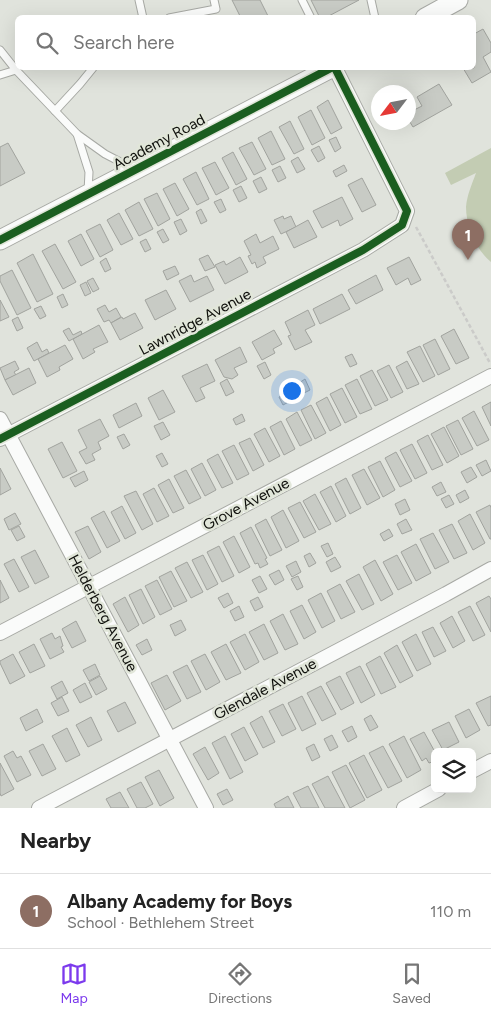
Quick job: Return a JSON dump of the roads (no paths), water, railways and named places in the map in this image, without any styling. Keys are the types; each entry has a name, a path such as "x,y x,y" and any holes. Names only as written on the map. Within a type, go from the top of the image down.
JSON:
{"street":[{"path":"430,15 458,0"},
{"name":"Academy Road","path":"0,240 327,70"},
{"name":"Lawnridge Avenue","path":"4,437 363,250 402,225 407,211 336,70"},
{"name":"Grove Avenue","path":"0,633 491,376"},
{"name":"Helderberg Avenue","path":"0,419 4,437 89,587 206,808"},
{"name":"Glendale Avenue","path":"39,808 491,569"},
{"path":"476,769 491,761"},
{"path":"404,808 432,793"}],"lane":[{"path":"139,0 142,15"},
{"path":"185,15 216,9 214,0"},
{"path":"302,0 310,15"},
{"path":"371,0 374,15"},
{"path":"0,50 15,69"},
{"path":"0,76 16,70 77,134 105,154 135,170"},
{"path":"55,111 91,70"},
{"path":"77,134 89,172 88,194"}],"place":[{"name":"Albany Academy for Boys","path":"468,260"}]}
